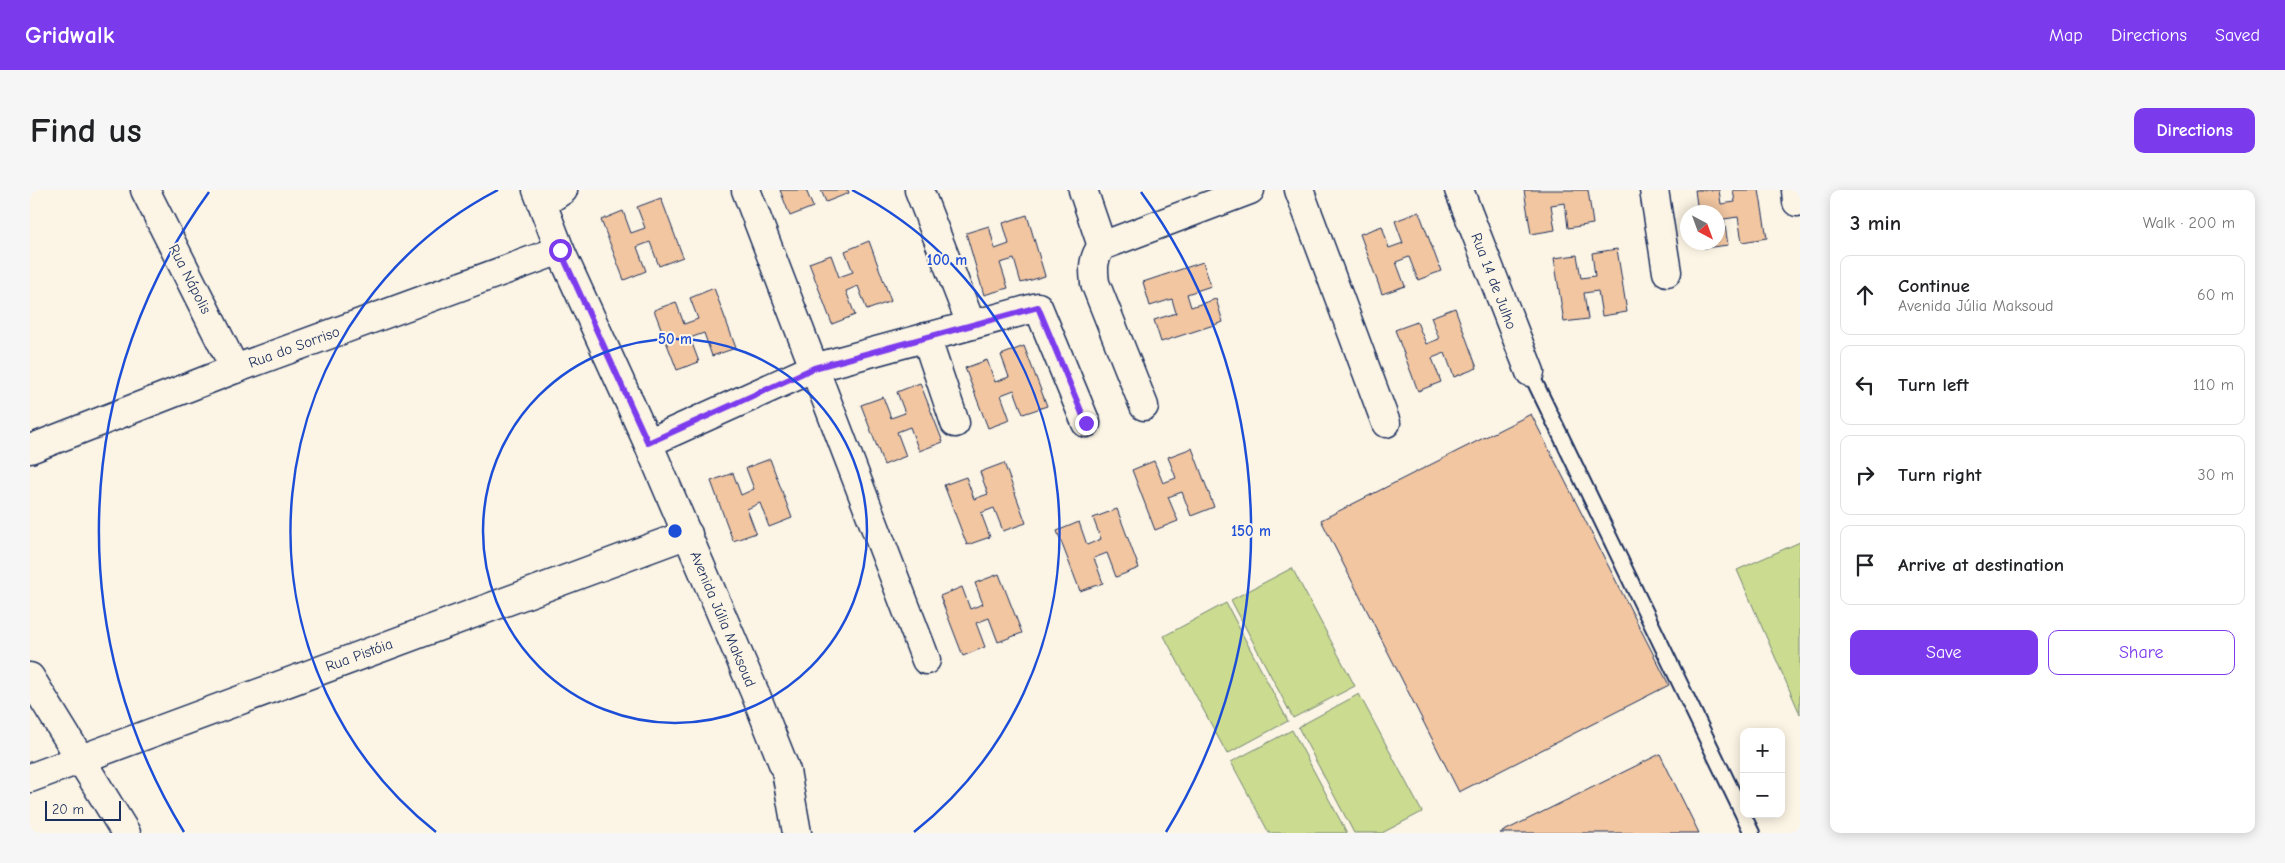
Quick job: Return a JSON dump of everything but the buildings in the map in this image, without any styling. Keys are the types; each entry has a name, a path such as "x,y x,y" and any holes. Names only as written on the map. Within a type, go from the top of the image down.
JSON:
{"street":[{"name":"Rua Nápolis","path":"145,190 235,369"},
{"path":"746,190 926,660"},
{"path":"919,190 971,324"},
{"path":"1083,190 1102,246"},
{"path":"1144,406 1095,283 1092,267 1095,255 1102,246 1250,190"},
{"path":"1299,190 1386,423"},
{"name":"Rua 14 de Julho","path":"1459,190 1530,372"},
{"path":"1654,190 1667,272"},
{"name":"Avenida Júlia Maksoud","path":"548,194 560,250 688,534 786,771 797,833"},
{"name":"Rua do Sorriso","path":"30,449 235,369 560,250"},
{"path":"648,443 814,368 1038,307 1086,423"},
{"path":"926,337 955,423"},
{"name":"Rua Pistóia","path":"30,778 81,757 688,534"},
{"path":"30,677 81,757 126,833"}],"lane":[{"path":"1530,372 1752,833"}],"green space":[{"path":"1800,542 1800,714 1737,570"},
{"path":"1292,568 1355,686 1293,718 1231,600"},
{"path":"1226,603 1288,721 1227,754 1164,636"},
{"path":"1359,694 1422,812 1382,833 1354,833 1298,727"},
{"path":"1292,730 1347,833 1269,833 1231,762"}],"route":[{"path":"560,250 648,443 814,368 1038,307 1086,423"}]}
